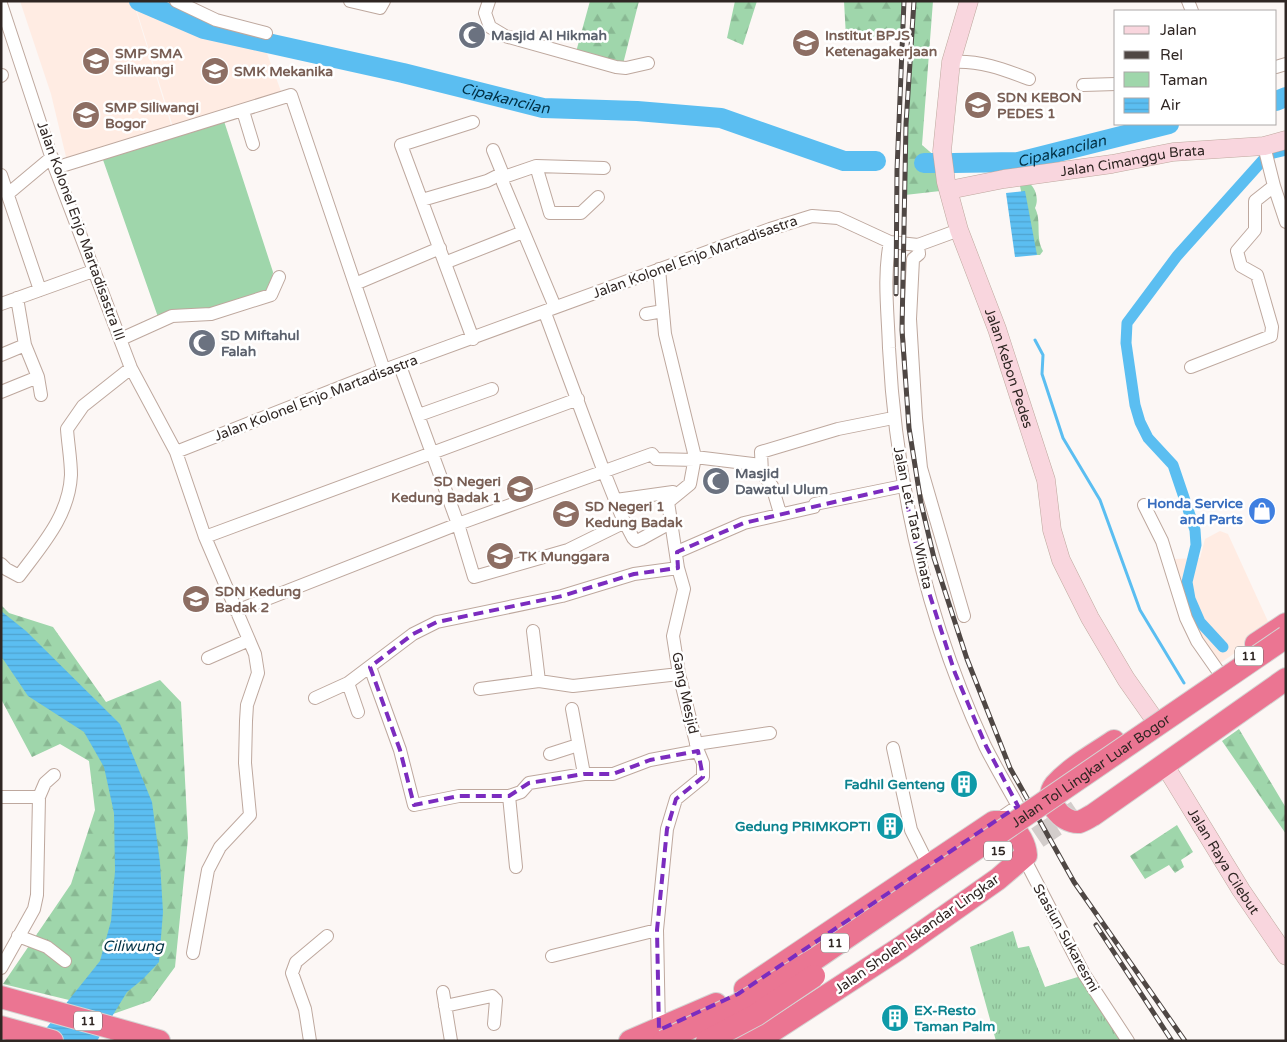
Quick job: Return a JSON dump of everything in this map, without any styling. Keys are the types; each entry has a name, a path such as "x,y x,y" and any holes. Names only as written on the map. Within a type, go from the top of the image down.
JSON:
{"highway":[{"path":"1212,678 1286,624"},
{"name":"11","path":"1063,787 1156,717 1286,629"},
{"name":"Jalan Tol Lingkar Luar Bogor","path":"665,1037 746,1000 815,959 1286,637"},
{"name":"Jalan Tol Lingkar Luar Bogor","path":"707,1041 756,1015 812,978 1286,654"},
{"name":"11","path":"1231,712 1286,668"},
{"path":"1156,717 1076,767 1054,786 1052,798 1056,811 1066,820 1079,822 1093,815 1231,712 1286,679"},
{"path":"1077,811 1171,755"},
{"path":"630,1041 665,1037 738,994 929,866 993,828 1007,822 1016,831 1025,848 1014,859"},
{"name":"11","path":"665,1037 732,1014 993,828"},
{"name":"11","path":"736,1041 1014,859"},
{"name":"Jalan Sholeh Iskandar Lingkar","path":"757,1041 900,948 998,879 1014,859"},
{"name":"11","path":"1,998 50,1010 118,1036 160,1041"},
{"path":"1,1012 118,1036"},
{"path":"1,1027 52,1041"}],"main road":[{"name":"Jalan Kebon Pedes","path":"969,1 951,62 942,151 943,170 959,230 997,329 1046,480 1052,530 1061,560 1090,618 1126,679 1156,717"},
{"name":"Jalan Cimanggu Brata","path":"949,190 1004,179 1034,176 1173,152 1264,146 1286,140"},
{"name":"Jalan Raya Cilebut","path":"1171,755 1240,890 1286,956"}],"street":[{"path":"176,1 216,20 266,33"},
{"path":"350,1 380,8 384,1"},
{"path":"489,1 485,13 490,26 505,36 616,67 626,68 648,64"},
{"name":"Jalan Kolonel Enjo Martadisastra III","path":"1,4 14,38 53,162 131,368 176,452"},
{"path":"1,44 14,38"},
{"path":"951,62 966,61 999,67 1029,79"},
{"path":"1083,85 1114,84"},
{"path":"6,195 53,162 243,111 291,96 384,370"},
{"path":"243,111 253,144"},
{"path":"473,122 402,145 440,248 447,262 473,338"},
{"path":"1264,146 1274,186 1286,222"},
{"path":"493,150 503,183 523,232 550,310 578,399 604,472 625,522 636,541 670,523"},
{"path":"422,200 536,166 604,168"},
{"path":"536,166 550,214 581,213 598,197"},
{"path":"1,175 6,195 40,290"},
{"path":"1191,367 1269,337 1272,333 1257,275 1242,266 1238,252 1255,230 1254,201 1274,186"},
{"name":"Jalan Kolonel Enjo Martadisastra","path":"176,452 384,370 400,366 659,270 812,216 838,218 890,242 918,245 959,230"},
{"path":"447,262 523,232"},
{"name":"Jalan Let. Tata Winata","path":"890,242 886,273 893,418 903,486 922,571 955,673 986,746 1018,806 993,828"},
{"path":"918,245 919,254 912,259 910,319 921,468 964,616"},
{"path":"355,284 440,248"},
{"name":"Gang Mesjid","path":"659,270 662,311 678,391 695,458 690,484 668,502 678,568 684,589 673,636 679,674 697,748 703,763 703,777 676,799 667,829 657,930 665,1037"},
{"path":"1,304 94,271"},
{"path":"121,339 172,316 211,314 271,295 279,277"},
{"path":"17,298 26,345 38,377 41,395"},
{"path":"646,314 662,311"},
{"path":"1,355 26,345"},
{"path":"400,366 458,524 474,577 478,578 568,550 625,522"},
{"path":"1,564 18,576 55,529 62,516 71,476 67,428 83,406 131,368"},
{"path":"1,392 38,377"},
{"path":"419,415 492,389"},
{"path":"205,537 578,399"},
{"path":"780,513 772,486 762,473 761,452 838,429 893,418"},
{"path":"176,452 205,537 250,640 255,654 258,673 247,705 246,721 245,763 250,815 220,846 208,870 193,953"},
{"path":"236,610 458,524 652,454 656,459 695,458 762,465"},
{"path":"677,552 744,523 780,513 814,507 815,504 835,499 903,486"},
{"path":"616,500 673,492 676,495"},
{"path":"1144,505 1162,540 1186,618 1212,678"},
{"path":"315,698 348,683 413,634 437,622 562,596 634,574 678,568"},
{"path":"533,631 539,681"},
{"path":"208,658 250,640"},
{"path":"370,667 400,750 414,805 459,796 509,796 521,792 529,783 584,774 613,774 650,760 770,732"},
{"path":"480,690 539,681 573,686 679,674"},
{"path":"348,683 358,712"},
{"path":"572,710 584,774"},
{"path":"550,754 578,745"},
{"path":"893,748 912,830 929,866"},
{"path":"1,968 34,909 37,895 39,797 45,783 54,775"},
{"path":"509,796 516,867"},
{"path":"1,797 39,797"},
{"name":"Stasiun Sukaresmi","path":"1014,859 1084,974 1128,1041"},
{"path":"552,956 657,930"},
{"path":"18,936 47,947 65,960"},
{"path":"310,1041 305,1009 292,973 296,962 328,936"},
{"path":"443,992 451,1041"},
{"path":"445,1006 492,996 496,1000 494,1024"}],"highlighted area":[{"path":"903,486 922,571 955,673 986,746 1018,806 738,994 659,1030 657,930 667,829 676,799 703,777 698,751 650,760 613,774 584,774 529,783 509,796 459,796 414,805 400,750 370,667 413,634 437,622 562,596 634,574 678,568 677,552 744,523"}],"shaded area":[{"name":"SMP SMA Siliwangi","path":"20,1 133,1 172,128 67,161 51,94"},
{"name":"SMK Mekanika","path":"134,2 203,32 265,48 282,94 173,127"},
{"path":"1220,531 1228,534 1271,628 1219,664 1199,637 1177,581 1174,559 1200,558 1205,539"}],"green space":[{"path":"590,1 639,1 623,64 576,52"},
{"path":"735,1 757,1 743,45 727,38"},
{"path":"844,1 904,1 903,36 846,37"},
{"path":"914,1 933,1 922,145 943,163 949,190 905,195 906,140"},
{"path":"224,121 273,272 271,283 265,293 245,301 158,317 102,157"},
{"path":"1029,183 1035,191 1037,198 1035,208 1038,218 1039,240 1043,251 1040,255 1033,251 1020,186 1020,184"},
{"path":"1,605 9,613 53,627 106,702 160,680 181,702 188,838 175,967 150,1001 113,1014 69,1000 3,984 71,884 95,810 89,761 60,744 32,757 1,699"},
{"path":"1239,729 1286,808 1286,834 1222,741"},
{"path":"1177,825 1193,852 1181,860 1184,867 1175,873 1169,865 1145,879 1130,856"},
{"path":"1013,931 1018,948 1029,946 1045,987 1081,976 1123,1041 996,1041 970,947"}],"water":[{"path":"1025,191 1037,255 1015,257 1006,193"},
{"name":"Ciliwung","path":"1,611 26,631 120,724 152,802 160,863 163,912 159,962 127,992 97,1041 36,1041 100,961 111,921 115,871 114,813 104,767 84,732 28,696 1,656"}],"waterway":[{"name":"Cipakancilan","path":"139,1 204,29 403,73 543,108 637,111 721,118 844,161 876,161"},
{"name":"Cipakancilan","path":"1277,101 1286,97"},
{"name":"Cipakancilan","path":"953,163 1018,162 1165,125"},
{"path":"1274,153 1286,150"},
{"path":"1223,647 1200,622 1190,599 1187,582 1196,545 1195,530 1173,465 1148,438 1140,422 1135,405 1126,343 1127,323 1177,256 1263,160"},
{"path":"1016,172 1018,162"},
{"name":"Cipakancilan","path":"924,163 935,163"},
{"path":"1035,340 1043,355 1042,374 1063,438 1100,500 1140,610 1184,683"}],"tunnel":[{"path":"1010,856 1077,811"}],"railway":[{"path":"896,294 897,170 904,1"},
{"path":"914,1 906,124 902,330 909,428 921,503 934,558 967,659 1010,768 1074,882 1185,1041"},
{"path":"1096,925 1172,1041"}],"place":[{"name":"Masjid Al Hikmah","path":"472,35"},
{"name":"Institut BPJS Ketenagakerjaan","path":"806,43"},
{"name":"SMP SMA Siliwangi","path":"96,61"},
{"name":"SMK Mekanika","path":"215,71"},
{"name":"SDN KEBON PEDES 1","path":"978,105"},
{"name":"SMP Siliwangi Bogor","path":"86,115"},
{"name":"SD Miftahul Falah","path":"202,343"},
{"name":"Masjid Dawatul Ulum","path":"716,481"},
{"name":"SD Negeri Kedung Badak 1","path":"520,489"},
{"name":"Honda Service and Parts","path":"1262,511"},
{"name":"SD Negeri 1 Kedung Badak","path":"566,514"},
{"name":"TK Munggara","path":"500,556"},
{"name":"SDN Kedung Badak 2","path":"196,599"},
{"name":"Fadhil Genteng","path":"964,784"},
{"name":"Gedung PRIMKOPTI","path":"890,826"},
{"name":"EX-Resto Taman Palm","path":"895,1018"}]}
